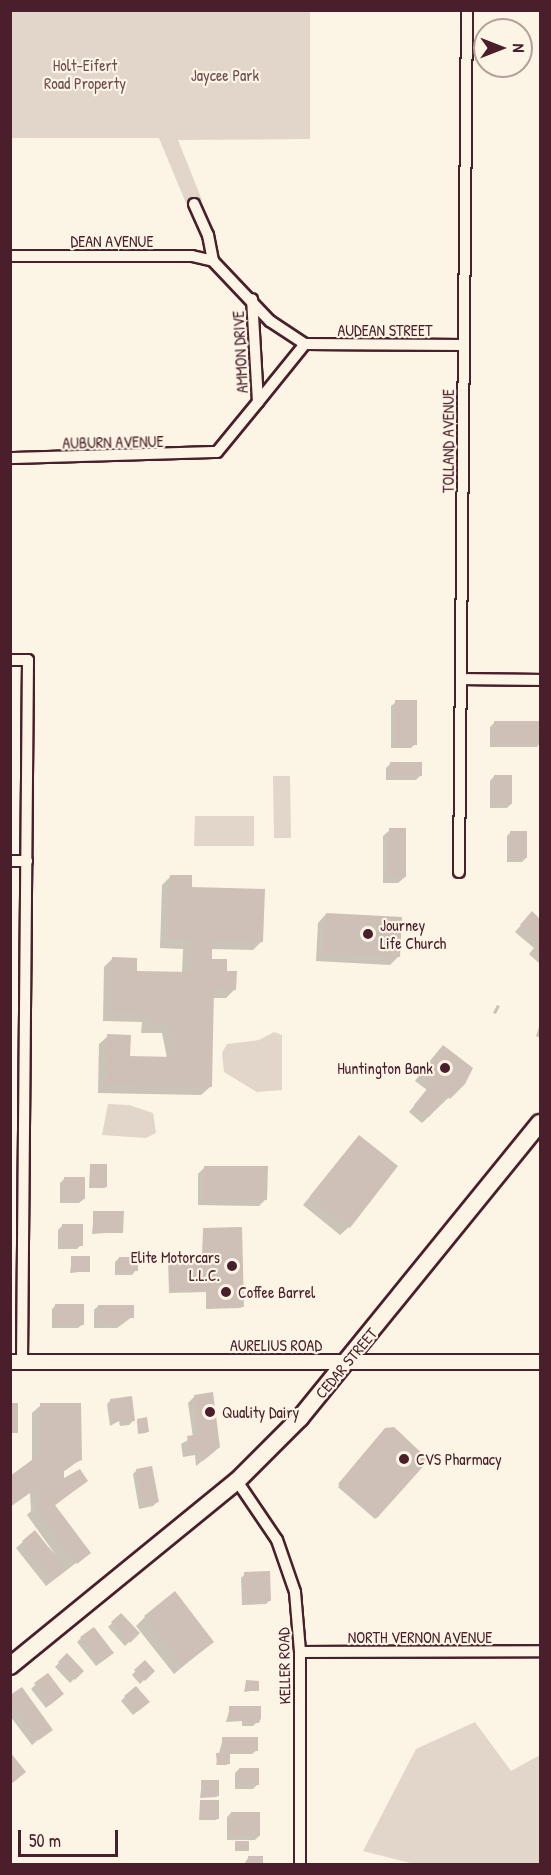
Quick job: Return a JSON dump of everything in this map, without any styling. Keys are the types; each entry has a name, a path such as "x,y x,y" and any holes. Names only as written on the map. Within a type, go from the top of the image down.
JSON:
{"main road":[{"name":"CEDAR STREET","path":"10,1666 237,1481 349,1362 540,1123"}],"street":[{"name":"TOLLAND AVENUE","path":"459,872 467,10"},
{"path":"194,204 208,235 213,261"},
{"name":"DEAN AVENUE","path":"10,256 192,256 213,261"},
{"name":"AMMON DRIVE","path":"213,261 252,299 270,321 305,344 217,452"},
{"name":"AMMON DRIVE","path":"252,299 258,402"},
{"name":"AUDEAN STREET","path":"305,344 464,345"},
{"name":"AUBURN AVENUE","path":"10,458 217,452"},
{"path":"10,660 28,660 27,861 16,1362"},
{"path":"462,680 540,680"},
{"path":"10,861 27,861"},
{"name":"AURELIUS ROAD","path":"16,1362 540,1362"},
{"name":"KELLER ROAD","path":"237,1481 267,1522 284,1555 295,1592 300,1652 300,1864"},
{"name":"NORTH VERNON AVENUE","path":"300,1652 540,1651"}],"green space":[{"path":"10,11 310,11 310,139 178,140 202,200 188,208 159,138 11,138"},
{"path":"273,776 290,776 291,838 274,838"},
{"path":"195,816 254,816 254,846 194,846"},
{"path":"274,1032 282,1035 282,1090 257,1092 224,1072 222,1053 227,1044 259,1040"},
{"path":"108,1104 129,1105 153,1113 156,1133 146,1138 102,1135"},
{"path":"475,1722 511,1771 540,1755 540,1864 414,1864 363,1851 416,1749"}],"building":[{"path":"395,700 417,700 417,745 395,745"},
{"path":"494,721 540,721 540,743 494,743"},
{"path":"390,762 422,762 422,776 390,776"},
{"path":"494,775 512,775 512,804 494,804"},
{"path":"389,828 406,828 406,877 389,877"},
{"path":"510,831 527,831 527,858 510,858"},
{"path":"170,875 192,875 192,887 265,889 263,942 212,941 212,959 227,959 227,971 237,971 236,990 214,989 212,1087 106,1085 107,1034 131,1035 130,1056 175,1057 175,1037 170,1036 170,1025 149,1025 150,1014 111,1013 112,957 137,958 137,971 190,972 191,940 168,940"},
{"path":"532,911 540,919 540,952 534,946 539,940 520,925"},
{"path":"326,913 402,917 400,957 324,953"},
{"path":"443,1045 473,1068 465,1084 450,1099 446,1096 429,1117 414,1105 432,1083 420,1073"},
{"path":"359,1135 398,1166 350,1228 310,1196"},
{"path":"90,1164 107,1164 107,1187 90,1187"},
{"path":"204,1166 268,1166 267,1200 204,1199"},
{"path":"64,1177 85,1177 85,1199 64,1199"},
{"path":"93,1211 124,1211 123,1233 93,1233"},
{"path":"62,1224 83,1224 83,1246 62,1246"},
{"path":"242,1227 244,1307 207,1308 207,1291 170,1292 169,1255 204,1254 203,1228"},
{"path":"71,1256 90,1256 90,1272 71,1272"},
{"path":"119,1257 138,1257 138,1271 119,1271"},
{"path":"55,1304 84,1304 84,1325 55,1325"},
{"path":"98,1305 134,1305 134,1318 122,1318 122,1324 98,1324"},
{"path":"213,1392 220,1447 203,1461 201,1450 189,1451 187,1436 199,1434 194,1395"},
{"path":"132,1396 135,1421 123,1423 123,1418 114,1423 110,1399"},
{"path":"10,1403 18,1403 18,1433 10,1433"},
{"path":"40,1403 81,1403 82,1460 64,1467 64,1478 80,1469 88,1481 55,1505 91,1553 77,1564 34,1505 39,1502 38,1486 10,1506 10,1476 40,1454"},
{"path":"147,1417 149,1432 139,1433 137,1419"},
{"path":"394,1427 429,1460 377,1518 338,1484 385,1428"},
{"path":"152,1466 159,1502 143,1505 136,1469"},
{"path":"35,1530 66,1570 53,1580 22,1541"},
{"path":"270,1571 271,1601 245,1602 244,1572"},
{"path":"175,1591 214,1642 183,1666 144,1616"},
{"path":"121,1613 140,1633 130,1643 111,1622"},
{"path":"94,1627 114,1653 100,1663 80,1637"},
{"path":"67,1653 84,1671 75,1680 58,1662"},
{"path":"145,1660 155,1671 145,1681 134,1670"},
{"path":"48,1673 64,1694 50,1705 34,1683"},
{"path":"246,1680 259,1681 259,1691 245,1691"},
{"path":"136,1686 150,1702 137,1712 124,1696"},
{"path":"22,1687 53,1730 39,1740 10,1701 10,1695"},
{"path":"229,1706 261,1706 259,1723 245,1723 245,1718 229,1718"},
{"path":"222,1737 258,1737 258,1751 222,1751"},
{"path":"10,1752 26,1772 10,1785"},
{"path":"230,1752 230,1764 217,1764 216,1753"},
{"path":"239,1768 259,1768 259,1785 239,1785"},
{"path":"201,1780 219,1780 219,1796 202,1797"},
{"path":"200,1800 219,1800 219,1819 200,1819"},
{"path":"231,1812 260,1812 260,1836 231,1836"},
{"path":"235,1841 249,1841 249,1851 235,1851"},
{"path":"248,1856 263,1856 263,1864 248,1864"}],"place":[{"name":"Journey Life Church","path":"368,934"},
{"name":"Huntington Bank","path":"445,1068"},
{"name":"Elite Motorcars L.L.C.","path":"232,1266"},
{"name":"Coffee Barrel","path":"226,1292"},
{"name":"Quality Dairy","path":"210,1412"},
{"name":"CVS Pharmacy","path":"404,1459"}],"park label":[{"name":"Holt-Eifert Road Property","path":"85,74"},
{"name":"Jaycee Park","path":"225,75"}]}
